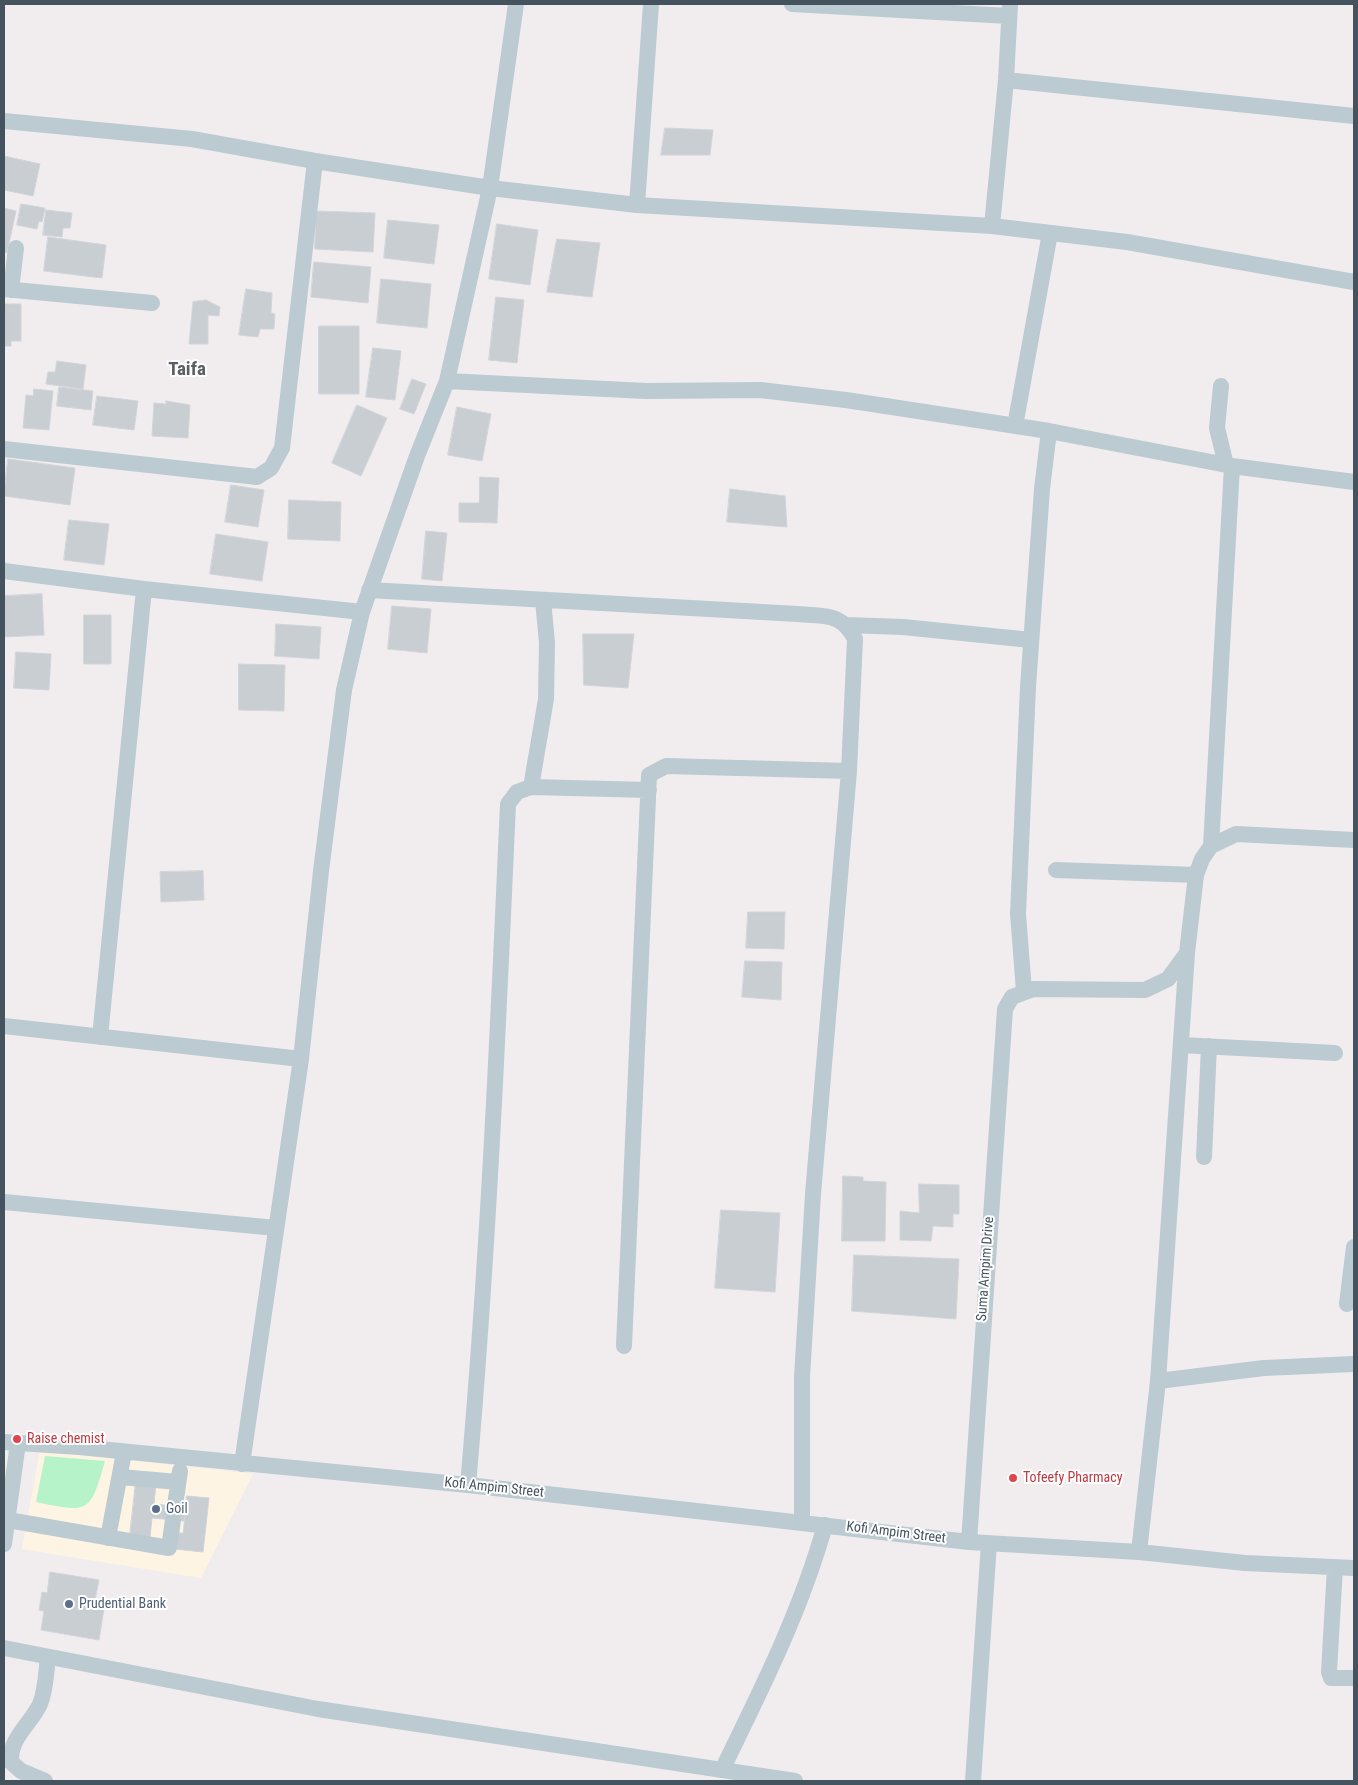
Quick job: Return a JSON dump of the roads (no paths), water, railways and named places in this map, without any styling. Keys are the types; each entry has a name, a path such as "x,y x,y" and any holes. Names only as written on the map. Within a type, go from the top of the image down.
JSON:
{"street":[{"path":"242,1464 301,1059 321,871 344,690 369,590 417,456 448,381 490,188 516,4"},
{"path":"637,205 651,4"},
{"path":"792,4 1009,10 1006,80 992,226"},
{"path":"1006,80 1354,116"},
{"path":"4,121 192,139 314,161 490,188 637,205 992,226 1127,242 1354,282"},
{"path":"4,449 257,477 271,468 282,448 314,161"},
{"path":"1015,426 1050,233"},
{"path":"16,248 7,289 152,303"},
{"path":"448,381 646,391 760,390 846,400 1049,431 1229,465 1354,482"},
{"path":"1211,846 1229,465 1217,428 1221,386"},
{"path":"1049,431 1042,489 1031,640 1018,914 1018,994 1033,989 1144,990 1168,979 1187,953"},
{"path":"4,571 144,589 362,612"},
{"path":"100,1037 144,589"},
{"path":"369,590 798,614 837,619 847,625 903,627 1031,640"},
{"path":"531,787 546,699 547,643 543,600"},
{"path":"802,1522 804,1348 814,1184 849,771 855,652 855,639 847,625"},
{"path":"624,1346 649,775 666,766 849,771"},
{"path":"468,1485 481,1330 496,1085 508,804 517,792 531,787 649,790"},
{"path":"1140,1552 1158,1380 1187,953 1196,875 1202,859 1211,846 1236,834 1354,840"},
{"path":"1056,870 1196,875"},
{"name":"Suma Ampim Drive","path":"969,1542 1006,1009 1018,994"},
{"path":"4,1026 301,1059"},
{"path":"1181,1045 1334,1053"},
{"path":"1204,1157 1209,1046"},
{"path":"4,1202 276,1228"},
{"path":"1347,1304 1354,1247"},
{"path":"1158,1380 1264,1368 1354,1364"},
{"path":"4,1544 8,1520 11,1443"},
{"name":"Kofi Ampim Street","path":"11,1443 468,1485 969,1542 1140,1552 1245,1563 1354,1568"},
{"path":"108,1538 124,1452"},
{"path":"8,1520 169,1548 182,1458"},
{"path":"120,1477 178,1482"},
{"path":"731,1775 812,1572 825,1525"},
{"path":"973,1781 990,1543"},
{"path":"1334,1567 1331,1678 1354,1678"},
{"path":"4,1648 318,1709 731,1775 795,1781"},
{"path":"45,1781 21,1771 11,1762 10,1754 13,1744 41,1702 48,1657"}],"place":[{"name":"Raise chemist","path":"17,1439"},
{"name":"Tofeefy Pharmacy","path":"1013,1478"},
{"name":"Goil","path":"156,1509"},
{"name":"Prudential Bank","path":"69,1604"}],"district":[{"name":"Taifa","path":"187,370"}]}
